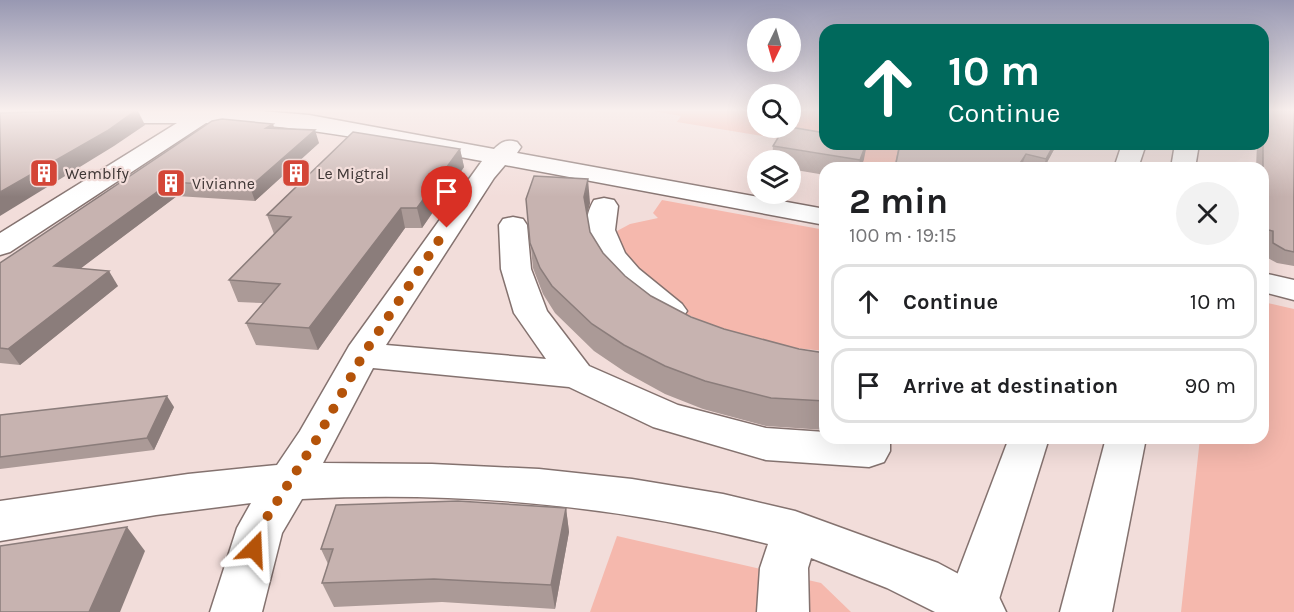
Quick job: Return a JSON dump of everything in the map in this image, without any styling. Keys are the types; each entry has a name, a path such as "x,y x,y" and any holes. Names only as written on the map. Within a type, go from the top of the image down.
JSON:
{"street":[{"path":"0,246 162,140"},
{"path":"423,140 504,152"},
{"path":"445,140 700,188 819,216"},
{"path":"236,612 260,528 315,442 363,355 484,174 504,152"},
{"path":"700,188 747,191"},
{"path":"801,200 819,203"},
{"path":"604,206 601,229 617,263 646,295 698,329"},
{"path":"513,225 516,269 531,313 576,375"},
{"path":"1269,284 1294,290"},
{"path":"363,355 576,375 667,417 766,444 869,451 870,444"},
{"path":"0,521 249,486 327,480 445,481 568,488 691,505 795,531 894,568 974,610 1027,444"},
{"path":"1086,612 1125,444"},
{"path":"783,612 784,567 795,531"}],"shaded area":[{"path":"783,140 819,140 819,150 987,150 967,162 845,162"},
{"path":"662,200 819,229 819,350 775,346 731,333 686,314 636,274 617,231 630,224 658,218 653,213"},
{"path":"1269,303 1294,309 1294,612 1181,612 1199,444 1269,444"},
{"path":"617,536 821,583 851,612 590,612"}],"building":[{"path":"0,140 92,140 0,192"},
{"path":"184,140 304,140 250,187 171,182 54,266 109,271 8,349 0,348 0,263"},
{"path":"345,140 401,140 460,149 417,208 401,208 309,328 246,323 280,284 229,280 291,217 267,215"},
{"path":"777,140 819,140 819,150 864,150 860,160 773,146"},
{"path":"1269,140 1294,140 1294,252 1273,243 1273,231 1269,230 1269,162 1263,162 1263,150 1269,150"},
{"path":"899,150 1051,150 1046,159 1026,154 1021,162 896,162"},
{"path":"534,176 588,179 584,197 590,232 603,253 625,276 651,296 691,317 724,329 819,352 819,401 771,398 705,381 665,366 624,345 592,324 552,286 540,268 530,243 526,199"},
{"path":"167,396 147,438 0,457 0,415"},
{"path":"458,501 566,508 551,585 434,579 322,583 333,549 321,549 336,505"},
{"path":"127,527 89,612 0,612 0,546"}],"place":[{"name":"Wemblfy","path":"44,173"},
{"name":"Le Migtral","path":"296,173"},
{"name":"Vivianne","path":"171,183"}],"route":[{"path":"254,549 260,528 315,442 363,355 447,228"}]}
